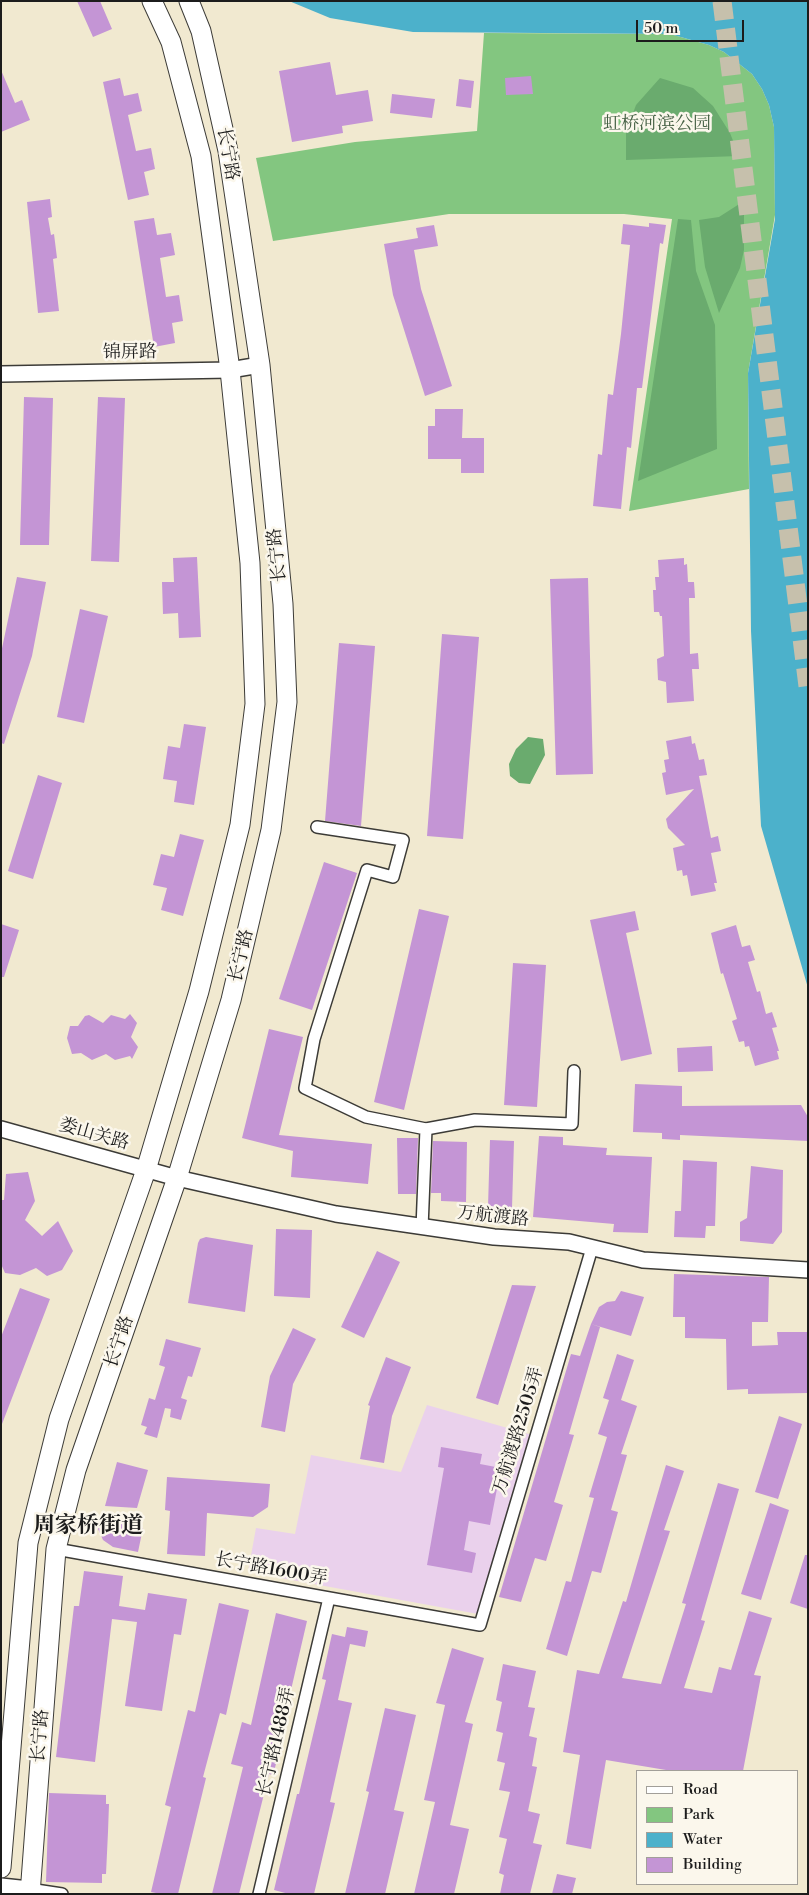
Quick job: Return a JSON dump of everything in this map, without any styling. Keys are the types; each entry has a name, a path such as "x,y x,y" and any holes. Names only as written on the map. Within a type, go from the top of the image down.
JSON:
{"main road":[{"name":"长宁路","path":"1,1868 28,1543 59,1419 146,1170 199,991 240,825 255,704 250,563 230,370 202,156 171,42 152,1"},
{"name":"长宁路","path":"30,1891 56,1549 76,1470 177,1178 231,1000 271,830 287,702 283,604 260,365 228,151 201,31 189,1"}],"street":[{"name":"锦屏路","path":"1,374 230,370 260,365"},
{"path":"317,827 402,840 393,877 367,870 314,1039 305,1088 366,1117 426,1129 475,1120 572,1124 574,1071"},
{"name":"娄山关路","path":"1,1129 177,1178"},
{"path":"422,1228 426,1129"},
{"name":"万航渡路","path":"177,1178 336,1214 422,1228 494,1237 569,1242 643,1260 670,1263 808,1270"},
{"name":"万航渡路2505弄","path":"480,1624 592,1248"},
{"name":"长宁路1600弄","path":"56,1549 480,1624"},
{"name":"长宁路1488弄","path":"259,1894 329,1598"},
{"path":"1,1886 62,1894"}],"shaded area":[{"path":"427,1405 532,1435 478,1614 248,1572 256,1528 295,1534 311,1455 401,1472"}],"green space":[{"name":"虹桥河滨公园","path":"484,33 670,34 709,45 724,52 752,74 762,89 769,105 774,127 775,215 748,373 749,489 629,511 672,219 624,214 449,214 273,241 256,158 355,142 477,131"},
{"path":"660,78 693,88 713,106 730,133 739,156 626,160 626,132 636,105"},
{"path":"744,201 744,250 740,268 719,313 705,267 699,220 719,217"},
{"path":"678,219 691,220 696,271 715,325 717,449 638,481"},
{"path":"528,737 543,739 545,755 530,784 519,783 510,776 509,764 516,749"}],"water":[{"path":"289,1 808,1 808,988 761,826 751,631 748,373 775,219 774,127 769,105 762,89 752,74 724,52 709,45 670,34 413,32 330,18"}],"building":[{"path":"77,1 100,1 112,29 93,37"},
{"path":"330,62 336,95 368,90 373,121 342,126 343,133 292,142 279,71"},
{"path":"1,70 15,103 22,100 30,120 1,132"},
{"path":"531,76 533,94 506,95 505,78"},
{"path":"120,78 124,96 138,93 142,111 128,115 136,151 151,148 155,169 144,172 149,195 128,200 103,82"},
{"path":"459,79 474,81 471,108 456,106"},
{"path":"392,94 435,99 432,118 390,113"},
{"path":"50,199 52,217 48,218 51,235 54,234 57,258 53,259 59,311 38,313 27,202"},
{"path":"154,218 157,235 171,233 175,255 160,258 166,297 179,295 183,321 172,323 175,343 154,347 134,221"},
{"path":"649,223 666,225 663,244 660,243 642,388 637,388 631,448 627,447 621,509 593,506 598,454 602,455 608,394 613,395 621,334 630,245 621,244 623,224 649,227"},
{"path":"434,225 438,246 414,250 421,289 452,386 425,396 393,295 384,244 418,238 416,228"},
{"path":"24,397 53,398 49,545 20,545"},
{"path":"98,397 125,398 119,562 91,561"},
{"path":"435,409 463,409 462,438 484,438 484,473 461,473 461,459 428,459 428,426 435,426"},
{"path":"197,557 201,637 179,638 178,613 163,614 162,582 174,582 173,558"},
{"path":"684,558 684,565 687,564 688,582 694,582 695,598 689,598 690,654 698,653 699,669 692,669 694,701 667,703 666,682 658,680 657,659 664,656 662,616 660,616 659,612 654,612 653,590 656,590 655,577 659,577 658,560"},
{"path":"17,577 46,582 32,656 4,744 1,743 1,653"},
{"path":"588,578 593,774 556,775 550,579"},
{"path":"80,609 108,616 84,723 57,717"},
{"path":"442,634 479,637 463,839 427,836"},
{"path":"339,643 375,646 361,826 325,821"},
{"path":"184,724 206,727 194,805 174,802 177,781 163,779 168,746 180,748"},
{"path":"691,736 692,744 695,743 699,760 704,759 707,775 699,776 711,838 718,836 721,851 711,853 717,883 714,883 716,891 691,896 687,875 683,876 682,870 677,871 673,848 685,845 668,828 666,819 694,789 666,795 662,773 666,772 664,760 669,759 666,741"},
{"path":"38,775 62,783 33,879 8,871"},
{"path":"180,834 204,840 183,916 161,910 167,888 153,885 161,854 174,857"},
{"path":"324,862 357,873 312,1010 279,999"},
{"path":"419,909 449,916 404,1110 374,1102"},
{"path":"635,911 639,930 626,933 652,1054 621,1061 590,920"},
{"path":"1,924 19,930 4,977 1,977"},
{"path":"736,925 742,947 750,945 755,960 748,962 757,992 760,991 766,1014 772,1012 777,1027 772,1028 779,1051 777,1051 779,1059 755,1066 749,1046 745,1047 744,1041 739,1042 732,1021 737,1019 723,973 721,974 711,933"},
{"path":"513,963 546,965 537,1107 504,1105"},
{"path":"130,1014 137,1023 131,1037 138,1047 132,1059 130,1056 115,1060 106,1054 92,1060 81,1053 72,1054 67,1038 70,1026 78,1026 85,1016 89,1015 103,1023 111,1015 125,1019"},
{"path":"269,1029 303,1037 279,1135 372,1144 368,1184 291,1177 293,1151 242,1138"},
{"path":"712,1046 713,1071 678,1072 677,1048"},
{"path":"635,1084 682,1086 682,1106 801,1105 808,1117 808,1141 680,1135 680,1140 662,1139 662,1133 633,1132"},
{"path":"539,1136 563,1137 563,1145 607,1148 606,1155 652,1157 648,1233 613,1232 614,1224 533,1217"},
{"path":"397,1138 418,1138 416,1194 398,1194"},
{"path":"490,1140 514,1141 512,1208 488,1207"},
{"path":"433,1141 467,1142 466,1202 441,1201 441,1193 431,1193"},
{"path":"683,1160 717,1162 715,1226 706,1226 705,1238 674,1237 675,1211 681,1211"},
{"path":"751,1166 783,1170 782,1232 773,1244 740,1241 740,1222 747,1218"},
{"path":"28,1172 35,1201 25,1220 42,1236 58,1221 73,1251 62,1270 47,1276 36,1268 20,1275 5,1273 1,1264 1,1200 4,1200 6,1174"},
{"path":"276,1229 312,1230 310,1298 274,1296"},
{"path":"206,1237 253,1245 245,1312 188,1303 198,1243 200,1239"},
{"path":"377,1251 400,1262 364,1338 341,1327"},
{"path":"674,1274 769,1277 768,1322 752,1322 752,1346 778,1345 777,1332 808,1332 808,1393 748,1394 748,1389 727,1390 726,1339 685,1338 685,1317 673,1317"},
{"path":"512,1285 536,1286 498,1405 476,1398"},
{"path":"20,1288 50,1299 2,1424 1,1337"},
{"path":"621,1291 644,1297 631,1336 591,1324 599,1307 607,1302 615,1301"},
{"path":"591,1324 600,1327 569,1434 574,1435 554,1502 563,1505 546,1561 535,1558 521,1602 499,1597 571,1354 580,1356"},
{"path":"293,1328 316,1339 293,1384 285,1432 261,1427 270,1376"},
{"path":"166,1339 201,1348 192,1377 188,1376 181,1398 187,1400 181,1420 170,1417 171,1409 165,1408 157,1438 144,1434 147,1427 141,1425 149,1398 155,1400 165,1367 159,1365"},
{"path":"617,1354 634,1360 621,1400 637,1406 621,1454 627,1455 611,1510 618,1512 601,1573 592,1571 567,1656 546,1649 566,1581 571,1582 594,1498 589,1497 607,1437 598,1434 609,1400 603,1398"},
{"path":"386,1357 411,1367 392,1416 384,1463 360,1459 370,1406 368,1405"},
{"path":"779,1416 802,1424 778,1499 755,1492"},
{"path":"441,1447 482,1454 480,1464 501,1468 490,1525 469,1521 464,1550 476,1553 472,1573 427,1565 444,1468 438,1467"},
{"path":"117,1462 148,1470 137,1508 105,1506"},
{"path":"666,1465 684,1471 664,1530 670,1531 622,1678 661,1684 686,1604 682,1603 718,1483 739,1489 701,1620 705,1621 684,1688 712,1693 719,1667 731,1670 749,1611 772,1618 754,1675 761,1676 743,1770 666,1770 606,1760 591,1849 566,1844 580,1755 563,1752 577,1670 599,1674 623,1601 626,1602"},
{"path":"167,1477 270,1484 268,1507 253,1517 207,1513 205,1556 167,1554 170,1511 165,1510"},
{"path":"770,1503 789,1510 761,1600 741,1594"},
{"path":"102,1518 143,1528 138,1552 113,1547 103,1540 98,1529"},
{"path":"805,1555 808,1555 808,1609 790,1603"},
{"path":"84,1571 123,1576 119,1606 145,1610 148,1593 187,1599 181,1635 174,1634 162,1711 125,1706 137,1622 112,1619 95,1762 56,1757 74,1606 79,1606"},
{"path":"219,1603 249,1610 226,1715 220,1713 203,1777 206,1778 178,1894 151,1892 171,1807 165,1805 188,1710 195,1712"},
{"path":"276,1613 307,1621 281,1733 284,1734 273,1775 269,1774 239,1894 212,1894 243,1767 231,1764 242,1722 251,1725"},
{"path":"347,1627 368,1631 365,1647 350,1644 338,1700 352,1703 330,1802 335,1803 314,1894 289,1894 274,1890 326,1680 322,1679 332,1634 345,1637"},
{"path":"452,1648 484,1658 465,1722 473,1724 450,1825 469,1829 454,1894 414,1894 435,1802 424,1800 445,1705 436,1703"},
{"path":"503,1664 536,1671 528,1707 535,1708 529,1736 537,1738 532,1766 537,1767 528,1811 540,1814 533,1843 542,1845 530,1894 500,1894 504,1875 499,1873 507,1839 499,1837 510,1792 499,1790 505,1763 497,1761 503,1733 496,1731 502,1702 496,1700"},
{"path":"385,1708 416,1715 394,1810 404,1812 385,1894 345,1894 369,1792 366,1791"},
{"path":"49,1793 106,1795 106,1804 109,1804 108,1832 106,1874 102,1874 102,1883 46,1882"},
{"path":"557,1874 576,1878 572,1894 552,1894"}],"tunnel":[{"path":"722,1 808,686"}],"district":[{"name":"周家桥街道","path":"88,1527"}]}
